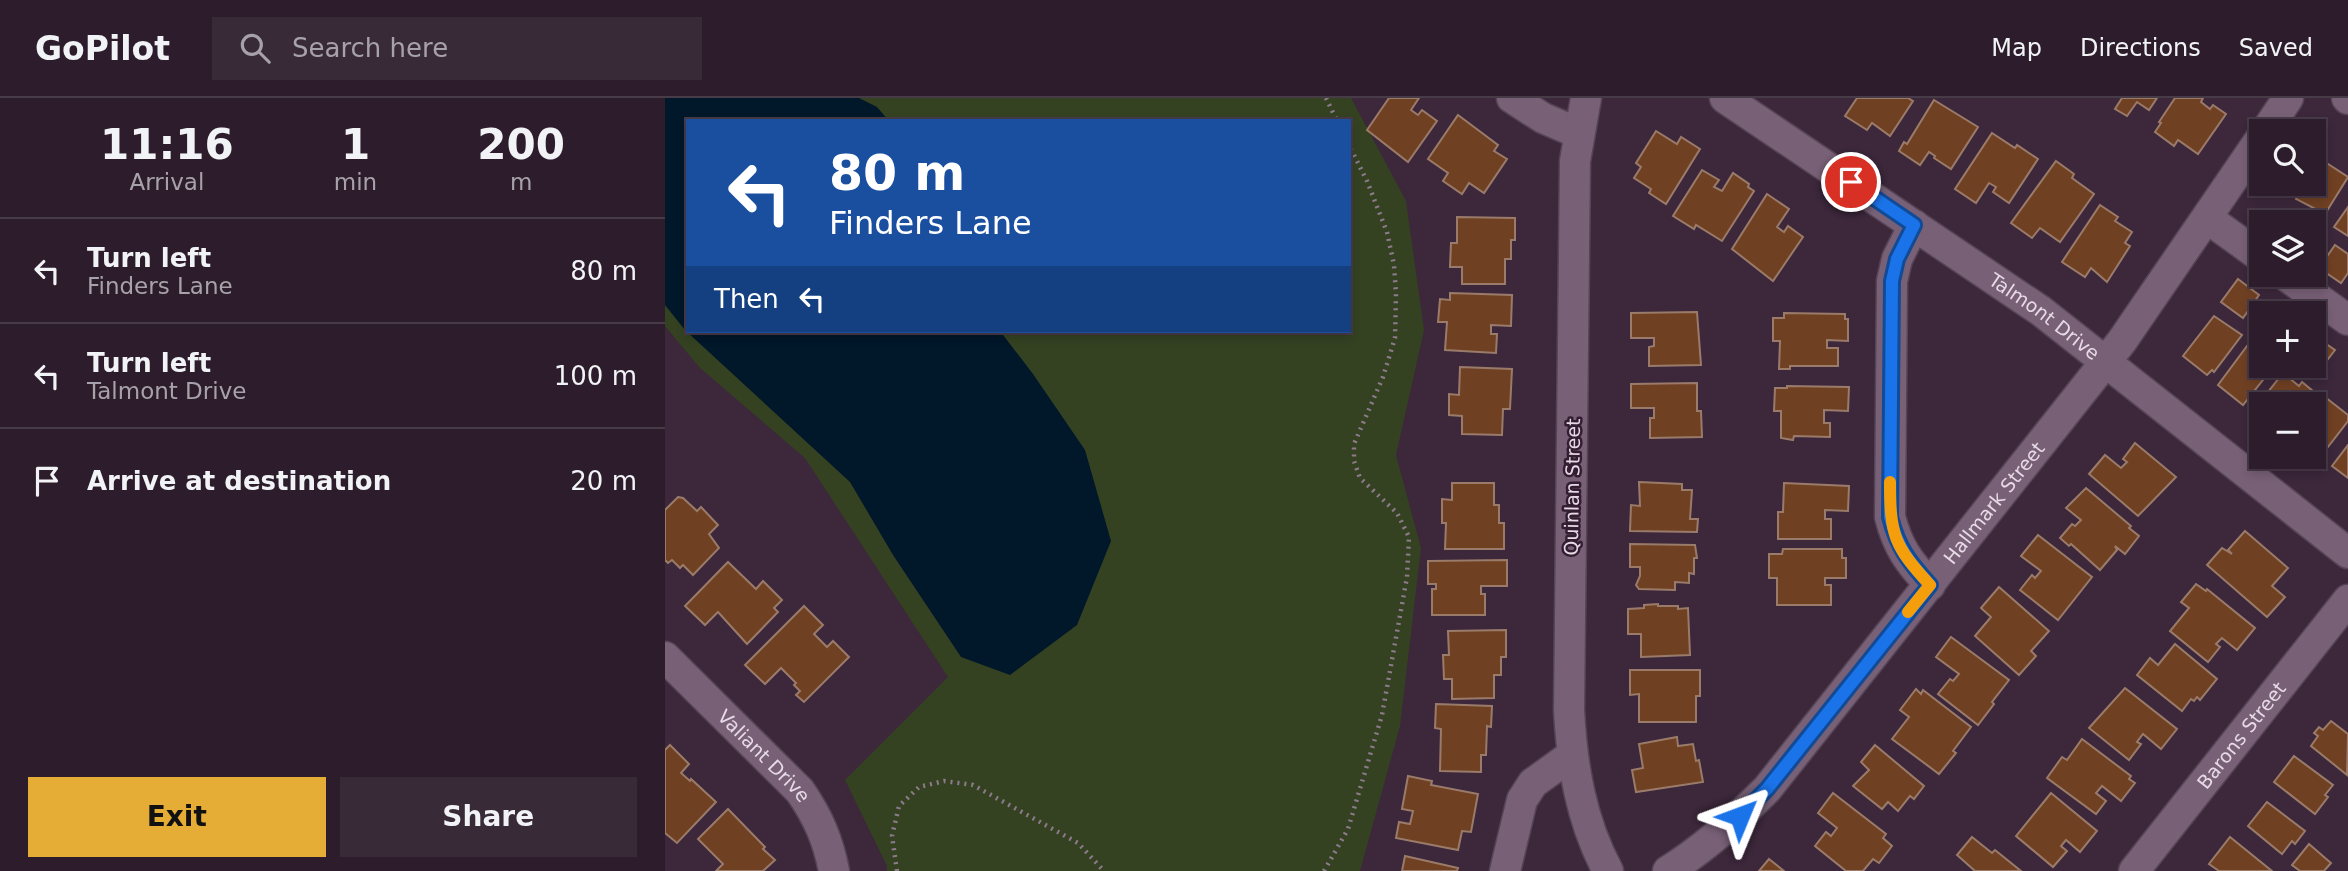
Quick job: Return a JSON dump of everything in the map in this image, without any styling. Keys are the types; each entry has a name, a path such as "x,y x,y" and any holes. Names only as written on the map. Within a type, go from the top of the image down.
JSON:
{"street":[{"path":"1512,98 1543,118 1579,132"},
{"name":"Quinlan Street","path":"1586,98 1575,161 1569,710 1571,755 1583,811 1608,871"},
{"name":"Talmont Drive","path":"1725,98 2041,311 2348,553"},
{"path":"2274,119 2288,98"},
{"name":"Hallmark Street","path":"1668,871 1727,829 1767,789 2106,361 2249,156"},
{"path":"2207,218 2249,248"},
{"path":"1914,225 1897,259 1892,281 1890,517 1896,539 1908,561 1930,585"},
{"path":"2302,287 2348,320"},
{"name":"Barons Street","path":"2134,871 2348,600"},
{"name":"Valiant Drive","path":"665,657 800,791 818,817 829,846 834,871"},
{"path":"1505,871 1523,800 1533,783 1571,755"}],"path":[{"path":"1326,98 1336,119"},
{"path":"1324,871 1348,828 1382,715 1406,577 1409,537 1397,513 1360,478 1354,461 1354,444 1383,377 1395,338 1396,295 1394,265 1387,232 1351,149"},
{"path":"898,871 892,836 899,806 919,787 944,781 973,785 1078,843 1104,871"}],"green space":[{"path":"665,98 1351,98 1406,201 1424,330 1396,455 1421,548 1400,726 1360,871 887,871 845,780 948,677 805,458 700,368 665,326"}],"water":[{"path":"665,98 859,98 877,107 887,119 686,119 686,331 665,305"},
{"path":"688,333 1002,333 1085,450 1111,541 1077,625 1010,675 961,657 893,555 850,482"}],"building":[{"path":"1389,98 1419,98 1411,110 1418,115 1422,110 1437,121 1408,162 1367,130"},
{"path":"1857,98 1908,98 1913,101 1890,136 1872,123 1867,130 1845,116"},
{"path":"2122,98 2157,98 2149,110 2137,102 2127,116 2115,109"},
{"path":"2175,98 2203,98 2201,102 2210,109 2213,105 2226,114 2198,154 2178,140 2174,146 2155,132"},
{"path":"1934,100 1978,127 1951,169 1929,152 1920,165 1899,151 1904,142 1907,144"},
{"path":"1458,115 1498,145 1494,151 1507,159 1484,193 1469,183 1462,194 1443,181 1448,173 1428,159"},
{"path":"1656,131 1677,144 1681,137 1700,149 1666,204 1649,193 1651,189 1634,178 1641,167 1636,163"},
{"path":"1992,133 2038,159 2009,203 1993,192 1996,187 1989,183 1976,203 1955,189"},
{"path":"2056,161 2074,174 2072,178 2094,194 2060,242 2040,228 2032,238 2011,223"},
{"path":"2326,163 2348,177 2326,212 2326,210 2317,210 2296,199 2298,196 2326,196"},
{"path":"1702,170 1719,180 1714,187 1722,191 1733,173 1754,191 1722,241 1696,225 1694,229 1673,216"},
{"path":"1767,194 1789,209 1777,227 1784,232 1788,226 1803,237 1773,281 1732,249"},
{"path":"2100,205 2118,217 2115,221 2132,232 2125,243 2130,246 2107,282 2091,268 2085,277 2062,262"},
{"path":"2348,207 2348,236 2334,227"},
{"path":"1457,217 1515,218 1515,240 1511,240 1511,259 1505,259 1505,284 1462,284 1462,267 1450,267 1451,243 1457,243"},
{"path":"2335,245 2348,254 2348,273 2341,283 2326,273 2326,258"},
{"path":"2238,279 2259,295 2255,301 2249,301 2249,309 2243,318 2221,302"},
{"path":"1450,293 1512,295 1511,326 1491,325 1491,334 1497,334 1496,353 1445,350 1447,322 1438,322 1440,299 1450,300"},
{"path":"1697,312 1701,365 1649,366 1649,347 1654,346 1654,338 1631,338 1631,313"},
{"path":"1784,313 1845,314 1845,319 1848,319 1848,341 1827,340 1827,348 1838,348 1838,366 1790,366 1790,369 1779,369 1780,341 1773,341 1773,318 1784,318"},
{"path":"2214,316 2242,335 2214,372 2212,370 2207,375 2183,356"},
{"path":"2249,343 2249,378 2264,378 2253,392 2249,392 2249,397 2243,405 2218,385"},
{"path":"2326,344 2335,350 2326,362"},
{"path":"1460,367 1512,369 1510,409 1503,409 1502,435 1462,434 1462,416 1449,415 1449,394 1459,395"},
{"path":"2279,378 2289,378 2299,386 2302,382 2314,392 2268,392"},
{"path":"1697,383 1697,411 1701,411 1702,437 1650,438 1650,418 1654,418 1654,408 1631,408 1631,384"},
{"path":"1849,387 1848,411 1824,410 1824,423 1830,423 1830,437 1794,436 1793,440 1781,438 1781,411 1774,411 1775,388"},
{"path":"2326,398 2348,415 2348,421 2326,450"},
{"path":"2135,443 2176,477 2138,516 2089,474 2105,455 2121,468 2127,462 2123,459"},
{"path":"2348,445 2348,478 2332,466"},
{"path":"1639,482 1682,484 1682,490 1692,490 1690,519 1698,519 1697,532 1630,531 1631,505 1640,506"},
{"path":"1452,483 1494,483 1494,505 1499,505 1499,523 1504,523 1504,549 1445,549 1446,523 1442,523 1442,499 1452,500"},
{"path":"1784,483 1849,486 1848,511 1825,510 1825,519 1831,519 1831,539 1778,539 1778,512 1783,512"},
{"path":"2086,488 2139,536 2125,554 2115,546 2117,550 2100,570 2071,544 2069,546 2060,538 2072,524 2075,526 2081,520 2066,508"},
{"path":"678,497 683,498 697,511 701,507 718,525 709,534 719,548 693,575 683,565 680,568 672,560 668,563 665,560 665,510"},
{"path":"2245,531 2288,568 2272,586 2285,597 2267,617 2207,565 2222,548 2232,554 2228,550"},
{"path":"2038,535 2092,577 2058,620 2020,590 2032,575 2035,578 2041,571 2021,556"},
{"path":"1630,544 1695,545 1697,558 1694,558 1694,574 1689,573 1689,583 1675,582 1675,590 1639,589 1636,585 1640,567 1630,567"},
{"path":"1783,549 1842,549 1842,558 1846,558 1846,578 1825,578 1825,585 1831,585 1831,605 1777,605 1777,578 1769,578 1769,554 1782,554"},
{"path":"1507,560 1507,586 1481,586 1481,594 1485,594 1485,615 1432,615 1432,589 1436,589 1436,584 1428,584 1428,561"},
{"path":"728,562 756,589 763,581 782,600 774,608 778,612 747,644 718,612 705,625 685,606"},
{"path":"2196,584 2206,591 2207,589 2255,628 2237,650 2222,638 2216,644 2220,647 2208,662 2170,631 2189,608 2181,602"},
{"path":"1999,587 2049,631 2031,651 2036,656 2019,675 1975,636 1991,617 1981,608"},
{"path":"1658,604 1678,606 1678,609 1688,608 1690,655 1641,657 1641,634 1628,634 1628,609"},
{"path":"804,606 823,625 814,634 827,647 833,641 849,657 804,702 796,695 800,691 794,685 796,683 781,668 765,684 745,665"},
{"path":"1506,630 1506,657 1501,657 1501,675 1494,675 1494,698 1452,699 1452,679 1444,679 1443,655 1449,655 1448,631"},
{"path":"1951,637 2009,680 1978,725 1938,694 1950,679 1953,681 1959,674 1936,657"},
{"path":"2175,644 2217,679 2200,700 2197,697 2194,701 2191,699 2182,711 2137,675 2150,658 2158,665"},
{"path":"1630,670 1700,670 1696,722 1639,722 1639,694 1630,695"},
{"path":"2125,688 2177,729 2161,749 2143,734 2137,742 2141,744 2129,760 2089,728"},
{"path":"1916,689 1921,694 1923,690 1971,727 1953,751 1956,753 1939,774 1892,739 1909,717 1900,710"},
{"path":"1436,704 1492,706 1491,727 1487,726 1486,755 1481,755 1481,772 1440,771 1441,729 1435,728"},
{"path":"2331,721 2348,734 2347,775 2311,746 2318,736 2314,733 2319,727 2323,730"},
{"path":"1677,737 1678,746 1693,744 1703,782 1636,792 1632,770 1643,768 1639,744"},
{"path":"2082,739 2131,776 2129,779 2135,783 2121,801 2102,786 2096,793 2106,801 2096,814 2047,778 2062,757 2067,760"},
{"path":"670,745 689,764 681,773 716,802 677,843 665,833 665,750"},
{"path":"1875,745 1924,786 1914,799 1910,796 1898,811 1888,802 1882,809 1853,786 1869,770 1861,762"},
{"path":"2294,756 2333,785 2315,814 2274,782"},
{"path":"1408,776 1432,781 1431,785 1478,794 1471,832 1462,831 1458,850 1396,838 1399,822 1410,824 1413,811 1402,809"},
{"path":"1833,793 1886,834 1883,838 1892,846 1879,863 1873,859 1863,871 1846,871 1815,846 1826,832 1831,836 1837,828 1818,813"},
{"path":"2051,793 2097,831 2080,852 2066,840 2061,846 2067,851 2053,867 2016,836"},
{"path":"2267,802 2305,831 2295,844 2292,841 2282,854 2248,826"},
{"path":"728,809 775,860 763,871 716,871 723,864 698,839"},
{"path":"1972,837 1992,853 1995,850 2021,871 1975,871 1957,855"},
{"path":"2230,837 2272,871 2219,871 2209,864"},
{"path":"2309,844 2331,863 2324,871 2300,871 2292,865"},
{"path":"1405,856 1458,868 1457,871 1402,871"},
{"path":"1769,859 1784,871 1759,871"}],"slow traffic":[{"path":"1890,482 1890,517 1896,539 1908,561 1930,585 1908,612"}],"route":[{"path":"1740,816 1767,789 1930,585 1908,561 1896,539 1890,517 1892,281 1897,259 1914,225 1851,182"}]}
